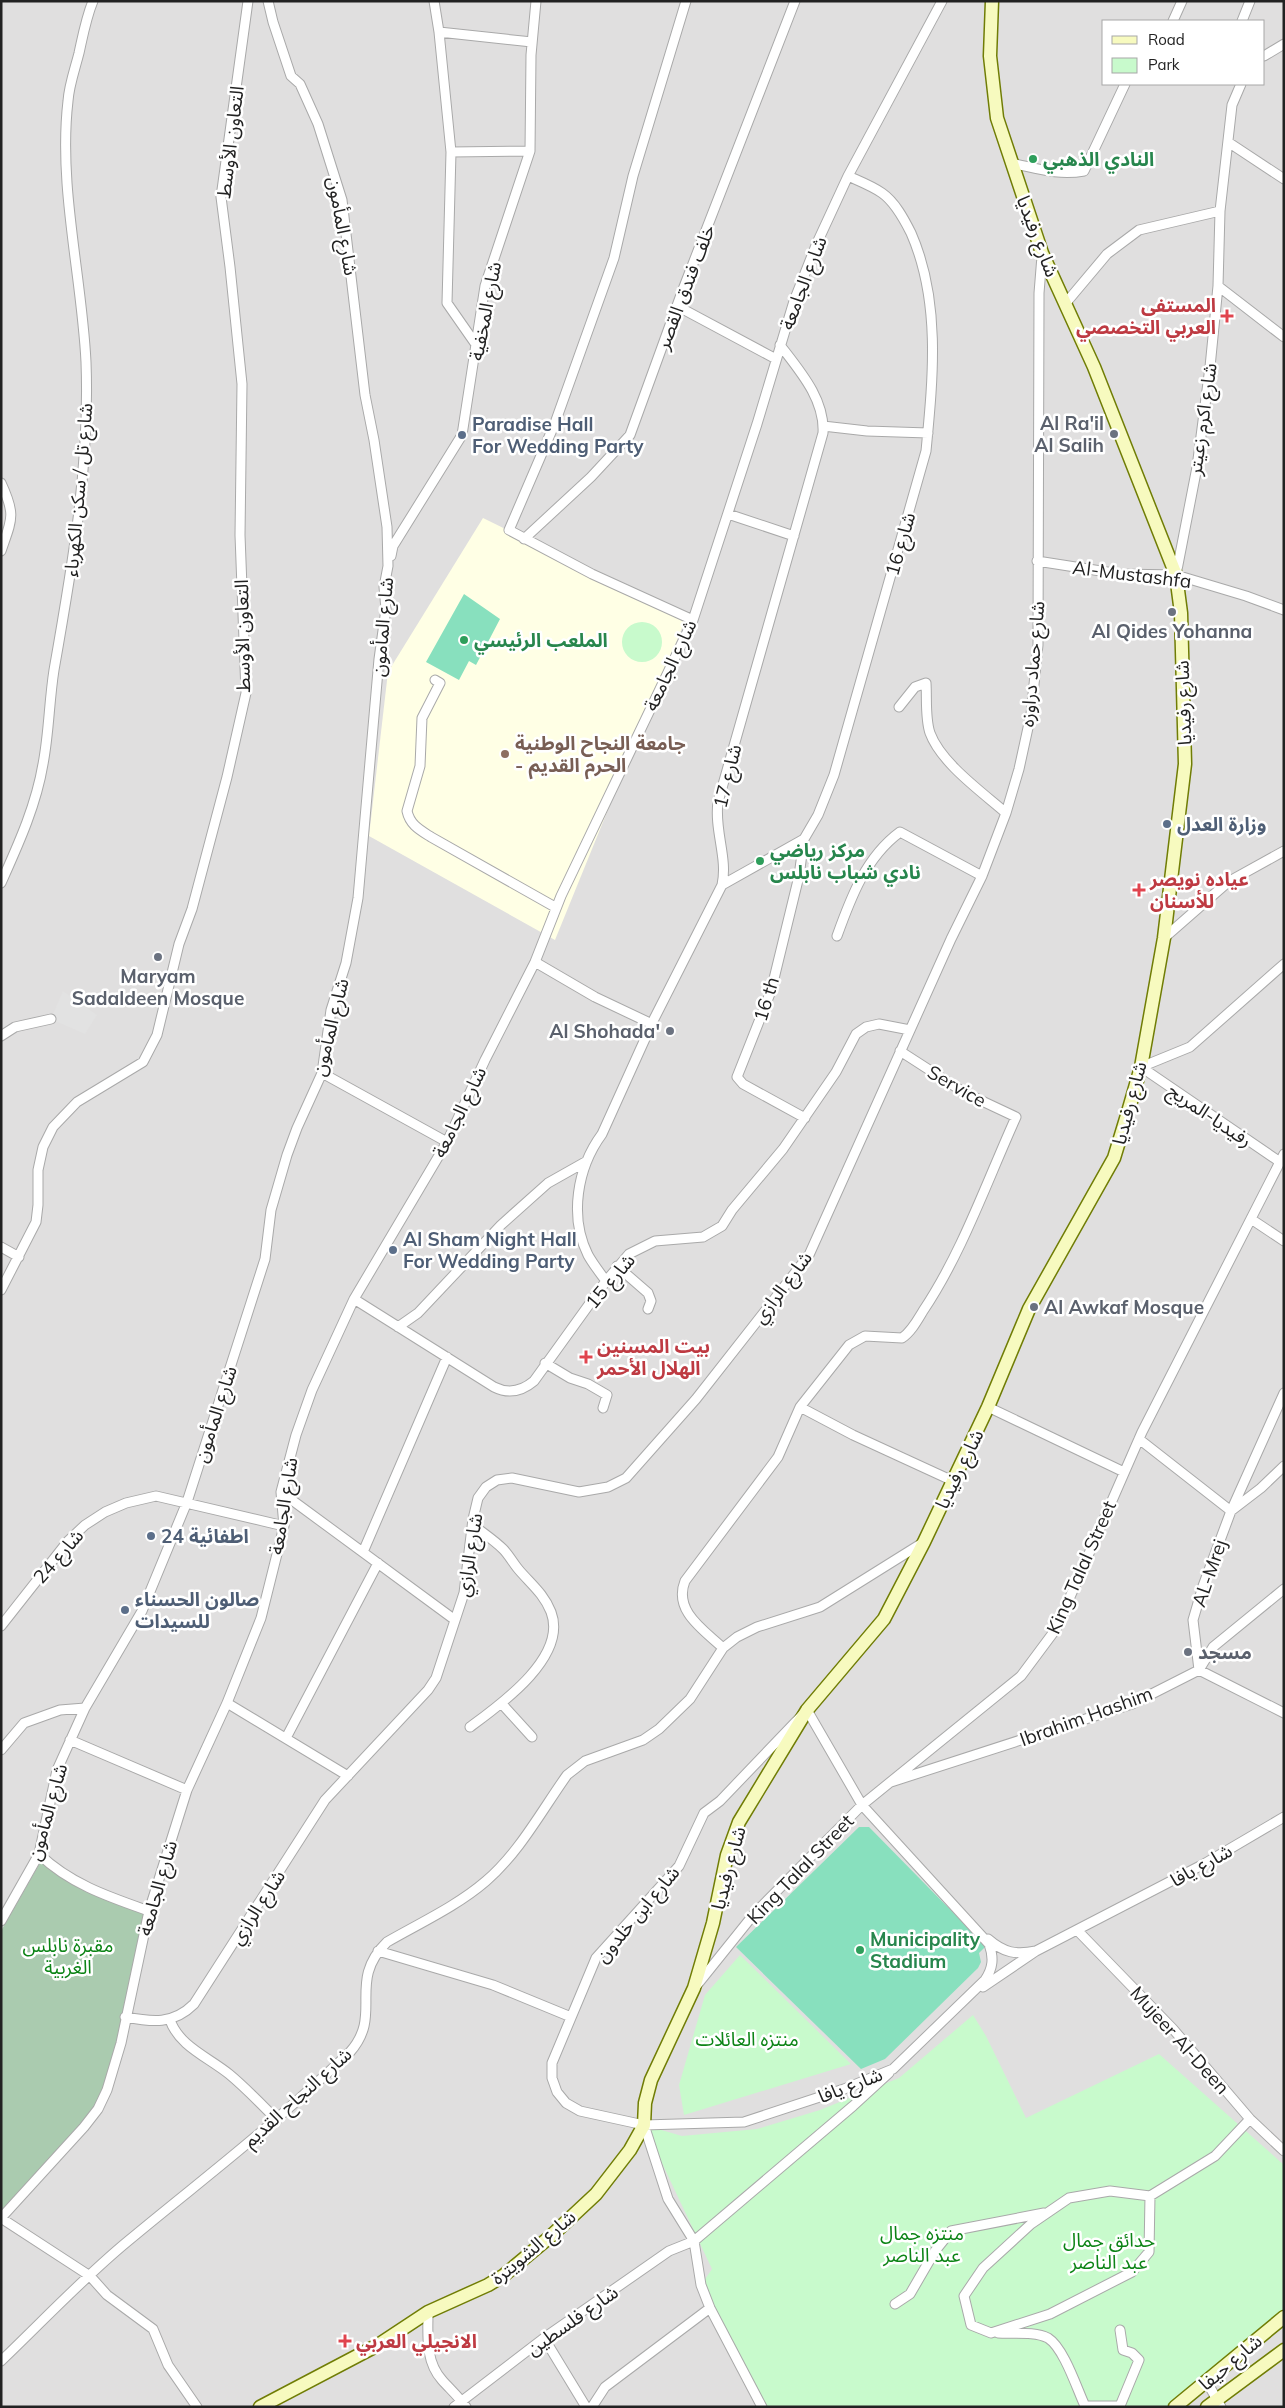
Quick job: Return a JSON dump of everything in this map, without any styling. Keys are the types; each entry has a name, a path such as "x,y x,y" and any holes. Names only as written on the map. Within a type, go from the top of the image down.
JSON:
{"main road":[{"name":"شارع رفيديا","path":"644,2125 645,2103 650,2080 694,1988 713,1923 727,1855 739,1822 806,1710 884,1619 924,1542 988,1407 1029,1310 1114,1158 1141,1067 1164,938 1185,764 1181,613 1176,575 1094,367 1042,252 1011,163 997,118 990,56 992,1"},
{"name":"شارع الشويترة","path":"260,2407 378,2345 428,2312 488,2285 551,2236 596,2194 630,2150 644,2125"},
{"name":"شارع حيفا","path":"1175,2407 1284,2317"},
{"name":"شارع حيفا","path":"1215,2404 1284,2350"}],"street":[{"name":"شارع تل / سكن الكهرباء","path":"1,883 27,822 43,766 51,690 71,572 80,498 86,428 86,362 82,308 74,264 67,170 68,101 88,15 94,1"},
{"name":"التعاون الأوسط","path":"1,1290 36,1222 39,1164 43,1148 53,1127 76,1102 143,1062 157,1035 179,944 192,908 246,693 240,535 242,384 221,197 248,1"},
{"name":"شارع المأمون","path":"1,1922 39,1854 57,1770 70,1740 85,1708 142,1611 187,1502 265,1259 271,1210 287,1155 322,1073 331,1010 350,947 358,898 386,609 384,594 388,566 387,520 374,440 364,394 343,206 328,151 300,84 291,76 268,1"},
{"path":"434,1 440,32 451,152 448,303 477,346"},
{"name":"شارع المخفية","path":"386,576 393,546 462,435 486,286 530,151 532,42 536,1"},
{"path":"686,1 636,167 614,258 556,423 509,530 592,574 693,620"},
{"name":"خلف فندق القصر","path":"524,539 591,477 630,435 677,306 795,1"},
{"name":"شارع الجامعة","path":"1,2218 98,2108 107,2090 114,2068 149,1911 187,1790 227,1703 261,1618 284,1526 282,1492 292,1450 312,1390 354,1299 447,1142 485,1060 535,962 555,907 693,620 794,302 817,242 848,176 942,1"},
{"path":"1173,20 1182,1"},
{"path":"1242,20 1250,1"},
{"path":"440,32 532,42"},
{"path":"1265,55 1284,44"},
{"path":"1011,163 1054,173 1069,174 1084,171 1125,85"},
{"name":"شارع اكرم زعيتر","path":"1176,575 1197,467 1218,286 1220,211 1232,105 1241,85"},
{"path":"1228,142 1284,178"},
{"path":"451,152 530,151"},
{"name":"شارع 16","path":"804,839 818,815 833,780 926,451 928,433 933,349 930,300 921,256 904,217 883,194 848,176"},
{"path":"1065,304 1107,254 1139,230 1220,211"},
{"name":"شارع حماد دراوزه","path":"900,1051 982,876 1006,813 1019,769 1033,696 1038,626 1039,293 1042,252"},
{"path":"1218,286 1284,337"},
{"path":"677,306 776,359"},
{"path":"780,346 810,385 823,426 928,433"},
{"name":"شارع 17","path":"606,1281 588,1254 580,1226 577,1198 587,1161 602,1134 652,1024 722,885 724,870 717,822 718,802 794,536 823,426"},
{"path":"1,484 10,502 12,515 1,551"},
{"path":"728,514 794,536"},
{"name":"Al-Mustashfa","path":"1037,561 1120,574 1176,575 1246,596 1284,610"},
{"path":"435,680 440,683 422,718 420,766 407,811 410,820 413,825 431,838 555,907"},
{"path":"899,707 915,687 926,683 930,732 941,751 968,780 1006,813"},
{"path":"837,936 854,888 886,843 900,832 982,876"},
{"path":"722,885 804,839"},
{"name":"16 th","path":"804,839 799,876 770,991 737,1077 742,1084 805,1118"},
{"path":"1164,938 1228,882 1284,851"},
{"path":"535,962 595,997 652,1024"},
{"path":"1141,1067 1190,1047 1284,964"},
{"path":"1,1036 15,1027 51,1019"},
{"name":"شارع 15","path":"354,1299 494,1387 511,1392 529,1386 617,1266 637,1248 655,1241 674,1238 695,1239 716,1231 784,1149 836,1072 856,1034 866,1027 879,1024 910,1030"},
{"name":"Service","path":"800,1407 827,1371 854,1341 865,1336 902,1338 910,1331 933,1296 946,1270 1016,1118 965,1093 900,1051"},
{"name":"شارع الرازي","path":"170,2020 182,2014 194,2004 325,1800 433,1685 464,1593 478,1498 486,1487 497,1480 512,1478 551,1488 579,1492 619,1484 633,1472 696,1399 809,1255 900,1051"},
{"name":"رفيديا-المريج","path":"1141,1067 1282,1158"},
{"path":"322,1073 447,1142"},
{"name":"King Talal Street","path":"694,1988 754,1914 862,1806 886,1784 1021,1676 1056,1629 1139,1439 1282,1158"},
{"path":"398,1327 418,1313 501,1225 548,1183 587,1161"},
{"path":"1252,1219 1284,1241"},
{"path":"1,1247 19,1257"},
{"path":"617,1266 648,1293 651,1301 648,1309"},
{"path":"362,1552 447,1357"},
{"path":"545,1363 570,1378 588,1384 607,1395 602,1408"},
{"name":"AL-Mrej","path":"1199,1670 1193,1620 1203,1586 1231,1511 1284,1393"},
{"path":"723,1648 686,1612 682,1600 683,1588 778,1457 800,1407 853,1435 953,1481"},
{"path":"988,1407 1124,1472"},
{"path":"1139,1439 1231,1511 1261,1488 1284,1466"},
{"path":"282,1492 455,1620"},
{"name":"شارع 24","path":"1,1626 68,1541 85,1525 105,1512 126,1503 156,1496 284,1526"},
{"path":"470,1727 502,1704 530,1677 550,1645 553,1628 552,1614 542,1594 503,1549 473,1525"},
{"name":"شارع النجاح القديم","path":"1,2361 121,2246 277,2120 350,2052 360,2038 367,2014 366,1978 371,1962 378,1951 388,1942 458,1901 485,1882 506,1861 567,1775 585,1761 643,1740 659,1729 690,1699 723,1648 746,1632 820,1606 924,1542"},
{"path":"286,1738 378,1564"},
{"path":"1284,1589 1213,1647 1199,1670 1284,1713"},
{"name":"Ibrahim Hashim","path":"886,1784 1132,1704 1199,1670"},
{"path":"227,1703 348,1776"},
{"path":"502,1704 532,1737"},
{"path":"1,1750 24,1723 60,1710 85,1708"},
{"path":"806,1710 862,1806 983,1935 997,1947 1011,1953 1019,1954 1036,1951"},
{"name":"شارع ابن خلدون","path":"644,2125 580,2111 566,2103 557,2092 552,2078 552,2064 596,1958 679,1866 704,1813 720,1801 806,1710"},
{"path":"70,1740 187,1790"},
{"name":"شارع يافا","path":"964,2000 1036,1951 1204,1864 1284,1817"},
{"path":"39,1854 56,1870 100,1894 149,1911"},
{"name":"Mujeer Al-Deen","path":"1077,1930 1174,2029 1250,2119 1284,2151"},
{"name":"شارع يافا","path":"644,2125 744,2122 844,2089 893,2069 990,1972 993,1962 989,1944 983,1935"},
{"path":"378,1951 493,1985 571,2017"},
{"path":"125,2017 153,2022 170,2020 174,2031 199,2054 228,2073 277,2120"},
{"name":"شارع فلسطين","path":"461,2405 544,2338 669,2251 694,2241 853,2106 893,2069"},
{"path":"1120,2330 1123,2350 1139,2360 1120,2406 1085,2406 1060,2352 1048,2338 1032,2334 991,2333 971,2325 964,2296 983,2268 1031,2224 1069,2198 1110,2191 1150,2196 1214,2156 1250,2119"},
{"path":"644,2125 668,2198 694,2241 700,2285 710,2308 762,2407"},
{"path":"991,2333 1050,2314 1132,2272 1149,2252 1150,2196"},
{"path":"895,2304 910,2294 935,2251 951,2231 1049,2212"},
{"path":"1,2218 90,2276 107,2295 153,2329 168,2365 198,2407"},
{"path":"592,2407 605,2386 710,2308"},
{"path":"428,2312 428,2344 432,2364 461,2405"},
{"path":"544,2338 586,2407"},
{"path":"1207,2382 1215,2404"}],"shaded area":[{"path":"1,1 1284,1 1284,2407 1,2407"},
{"name":"جامعة النجاح الوطنية - الحرم القديم","path":"483,518 686,618 555,940 369,836 388,672"},
{"path":"63,991 97,1015 85,1034 51,1019"}],"green space":[{"name":"الملعب الرئيسي","path":"464,594 500,619 476,665 469,661 459,680 426,662"},
{"path":"642,622 656,628 662,642 656,656 642,662 628,656 622,642 628,628"},
{"name":"Municipality Stadium","path":"859,1827 869,1827 986,1946 979,1953 981,1962 978,1968 885,2059 861,2069 736,1947"},
{"name":"مقبرة نابلس الغربية","path":"41,1861 77,1885 103,1898 144,1913 120,2035 97,2106 1,2212 1,1931"},
{"name":"منتزه العائلات","path":"740,1955 851,2064 684,2115 679,2085 705,1995"},
{"name":"منتزه جمال عبد الناصر","path":"973,2015 986,2036 1026,2118 1159,2054 1284,2165 1284,2314 1168,2407 762,2407 701,2285 712,2269 644,2125 682,2136 757,2129 820,2110 899,2078"}],"place":[{"name":"النادي الذهبي","path":"1033,159"},
{"name":"المستفى العربي التخصصي","path":"1227,316"},
{"name":"Al Ra'il Al Salih","path":"1114,434"},
{"name":"Paradise Hall For Wedding Party","path":"462,435"},
{"name":"Al Qides Yohanna","path":"1172,612"},
{"name":"الملعب الرئيسي","path":"464,640"},
{"name":"جامعة النجاح الوطنية - الحرم القديم","path":"505,754"},
{"name":"وزارة العدل","path":"1167,824"},
{"name":"مركز رياضي نادي شباب نابلس","path":"760,861"},
{"name":"عياده نويصر للأسنان","path":"1139,890"},
{"name":"Maryam Sadaldeen Mosque","path":"158,957"},
{"name":"Al Shohada'","path":"670,1031"},
{"name":"Al Sham Night Hall For Wedding Party","path":"393,1250"},
{"name":"Al Awkaf Mosque","path":"1034,1307"},
{"name":"بيت المسنين الهلال الأحمر","path":"586,1357"},
{"name":"اطفائية 24","path":"151,1536"},
{"name":"صالون الحسناء للسيدات","path":"125,1610"},
{"name":"مسجد","path":"1188,1652"},
{"name":"Municipality Stadium","path":"860,1950"},
{"name":"الانجيلي العربي","path":"345,2341"}],"park label":[{"name":"حدائق جمال عبد الناصر","path":"1109,2251"}]}
